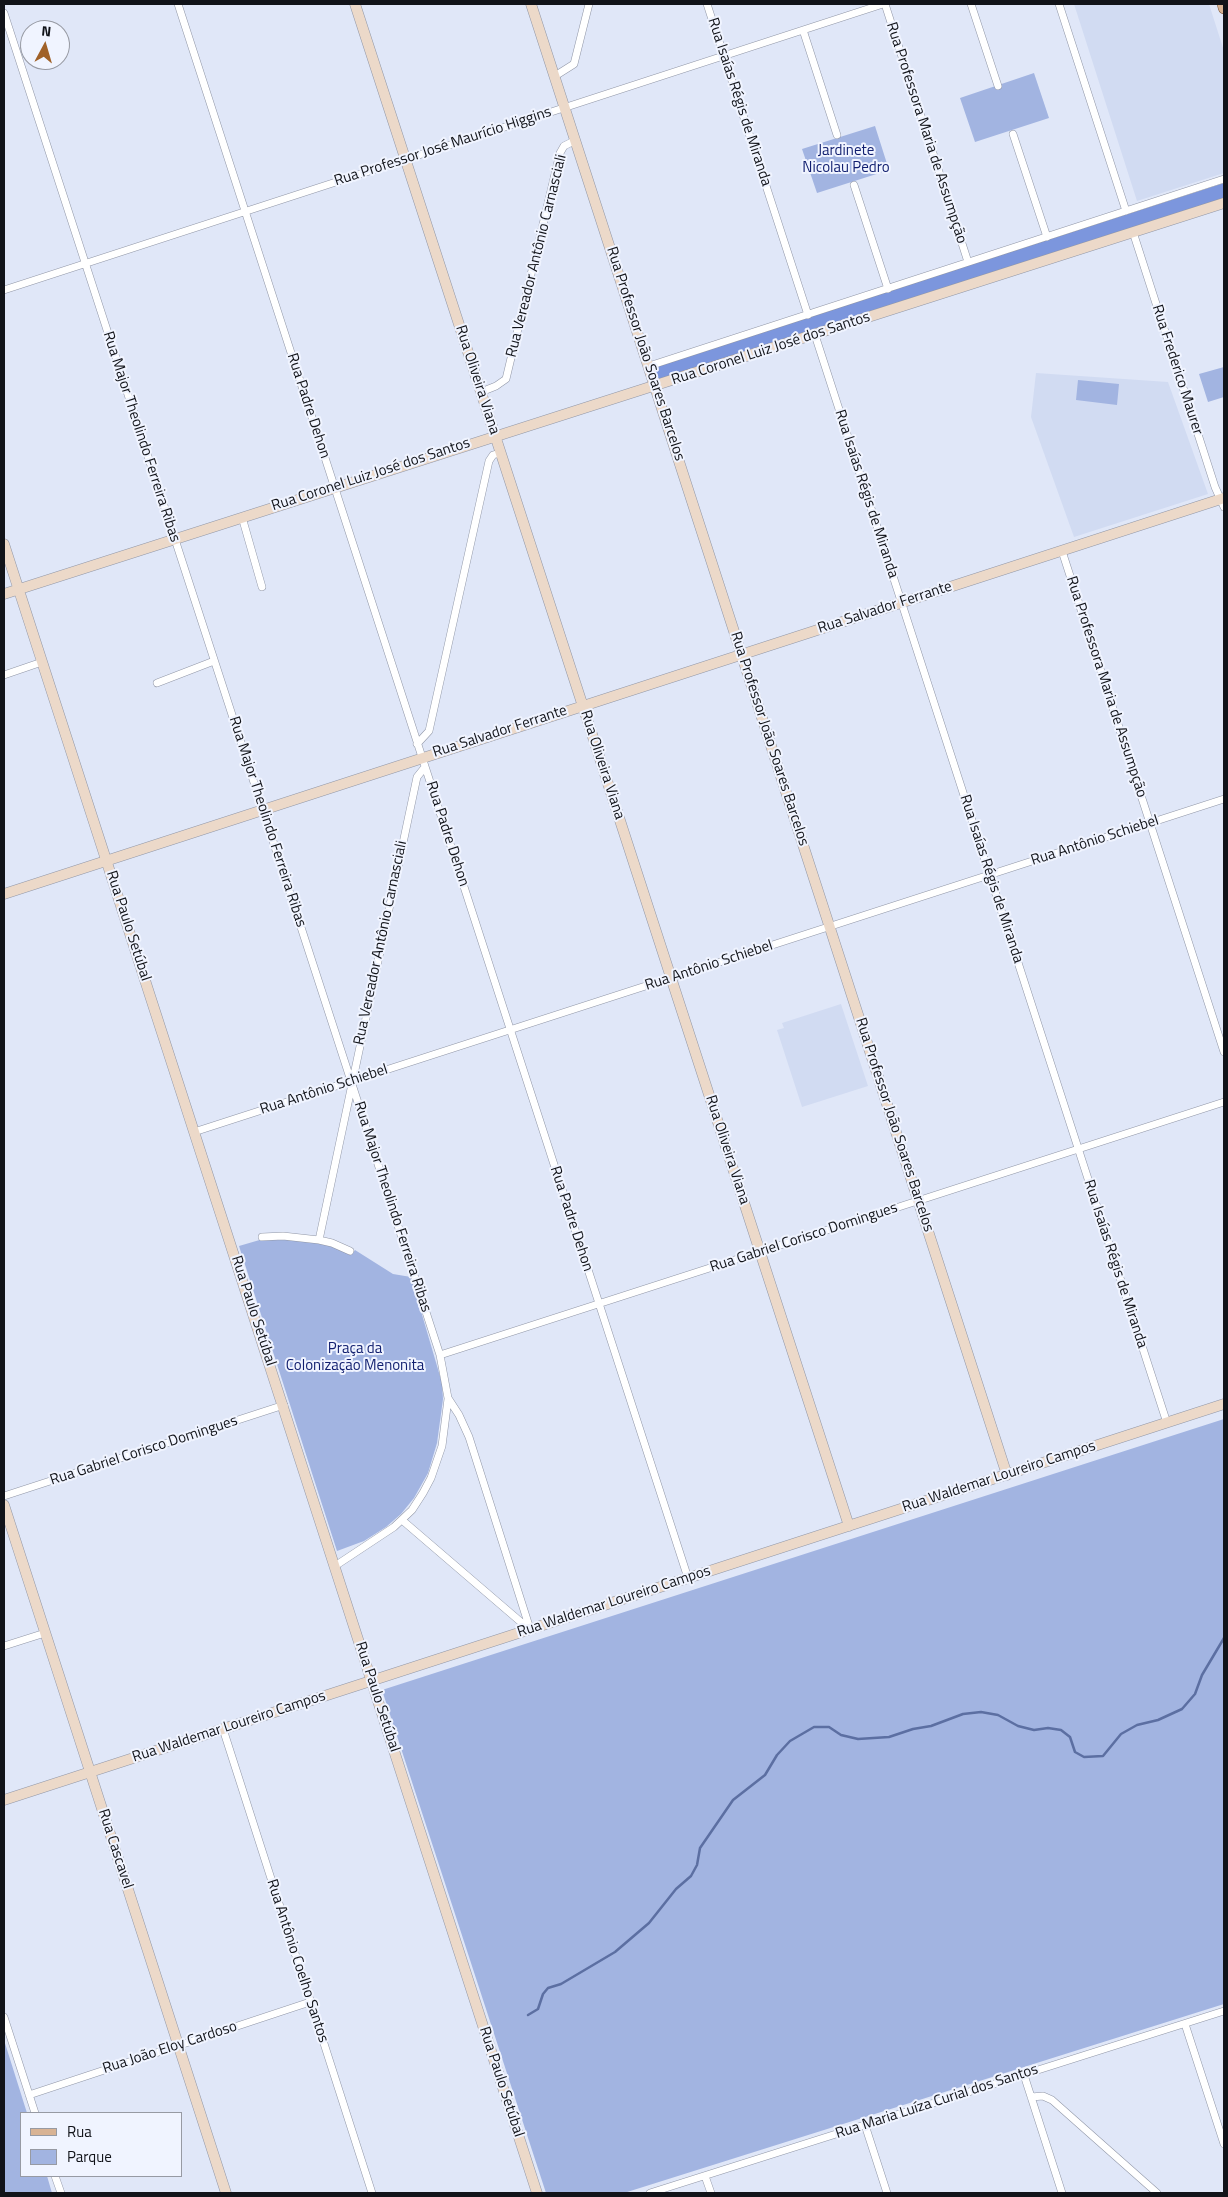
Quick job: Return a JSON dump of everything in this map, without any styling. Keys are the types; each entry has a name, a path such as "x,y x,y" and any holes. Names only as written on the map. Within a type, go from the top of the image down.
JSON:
{"main road":[{"name":"Rua Oliveira Viana","path":"355,4 849,1526"},
{"name":"Rua Professor João Soares Barcelos","path":"531,4 1007,1475"},
{"path":"1223,4 1224,8"},
{"name":"Rua Coronel Luiz José dos Santos","path":"4,594 495,435 656,387 1224,203"},
{"name":"Rua Salvador Ferrante","path":"4,894 263,810 423,762 582,706 1062,550 1223,501"},
{"name":"Rua Paulo Setúbal","path":"4,544 284,1405 537,2193"},
{"name":"Rua Waldemar Loureiro Campos","path":"4,1800 1224,1404"},
{"name":"Rua Cascavel","path":"4,1505 226,2193"}],"street":[{"name":"Rua Padre Dehon","path":"178,4 688,1578"},
{"path":"555,76 574,64 589,4"},
{"name":"Rua Isaías Régis de Miranda","path":"708,4 808,314"},
{"name":"Rua Professor José Maurício Higgins","path":"4,290 884,4"},
{"name":"Rua Professora Maria de Assumpção","path":"884,4 968,262"},
{"path":"971,4 998,86"},
{"path":"1059,4 1126,211"},
{"name":"Rua Major Theolindo Ferreira Ribas","path":"4,13 440,1355 448,1398 467,1432 530,1630"},
{"path":"803,30 837,135"},
{"path":"1013,134 1047,237"},
{"name":"Rua Vereador Antônio Carnasciali","path":"481,392 496,386 506,379 560,154 564,146 576,140"},
{"name":"Rua Coronel Luiz José dos Santos","path":"649,366 1224,179"},
{"path":"854,185 888,289"},
{"name":"Rua Frederico Maurer","path":"1133,232 1212,478 1223,501"},
{"name":"Rua Isaías Régis de Miranda","path":"815,335 1167,1423"},
{"path":"418,744 429,731 489,461 500,452"},
{"path":"242,517 262,587"},
{"name":"Rua Professora Maria de Assumpção","path":"1062,550 1224,1052"},
{"path":"157,683 214,660"},
{"path":"4,675 42,662"},
{"name":"Rua Vereador Antônio Carnasciali","path":"318,1240 417,777 423,762"},
{"name":"Rua Antônio Schiebel","path":"194,1132 1224,799"},
{"name":"Rua Gabriel Corisco Domingues","path":"440,1355 1224,1102"},
{"path":"262,1237 283,1236 318,1240 332,1243 350,1251"},
{"path":"335,1566 388,1532 402,1520 424,1493 437,1463 446,1427 448,1398"},
{"name":"Rua Gabriel Corisco Domingues","path":"4,1496 284,1405"},
{"path":"402,1520 530,1630"},
{"path":"4,1646 45,1633"},
{"name":"Rua Antônio Coelho Santos","path":"223,1729 372,2193"},
{"name":"Rua João Eloy Cardoso","path":"29,2095 310,2002"},
{"name":"Rua Maria Luíza Curial dos Santos","path":"650,2193 1224,2011"},
{"path":"4,2016 35,2112"},
{"path":"1185,2024 1224,2144"},
{"path":"1024,2075 1062,2193"},
{"path":"1031,2097 1043,2096 1052,2100 1157,2193"},
{"path":"866,2125 888,2193"},
{"path":"705,2176 711,2193"},
{"path":"55,2177 60,2193"}],"shaded area":[{"path":"1074,4 1209,4 1224,51 1224,173 1137,201"},
{"path":"1036,373 1168,382 1208,494 1074,537 1031,417"},
{"path":"841,1004 868,1086 802,1107 777,1030 784,1028 782,1023"}],"green space":[{"path":"1034,73 1049,118 975,142 960,98"},
{"name":"Jardinete Nicolau Pedro","path":"875,126 889,170 817,193 802,149"},
{"path":"1224,367 1224,397 1208,402 1199,374"},
{"path":"1078,380 1119,384 1117,405 1076,400"},
{"name":"Praça da Colonização Menonita","path":"280,1238 319,1243 335,1247 351,1255 355,1250 393,1274 411,1277 442,1383 443,1399 437,1443 428,1473 414,1498 401,1514 386,1527 364,1541 337,1551 239,1246 263,1239"},
{"path":"1224,1419 1224,2004 624,2193 546,2193 382,1690"},
{"path":"4,2040 27,2112 20,2112 20,2177 47,2177 52,2193 4,2193"}],"waterway":[{"path":"663,372 1224,191"},
{"path":"528,2015 538,2009 543,1994 548,1988 561,1984 615,1952 649,1923 676,1889 691,1876 697,1865 700,1848 733,1800 765,1775 777,1755 790,1741 814,1727 829,1727 841,1735 858,1739 889,1737 913,1729 931,1726 963,1714 981,1712 998,1715 1018,1726 1034,1730 1048,1728 1061,1730 1070,1737 1075,1752 1084,1757 1103,1756 1121,1734 1137,1725 1158,1720 1182,1709 1195,1694 1202,1675 1224,1638"}]}
